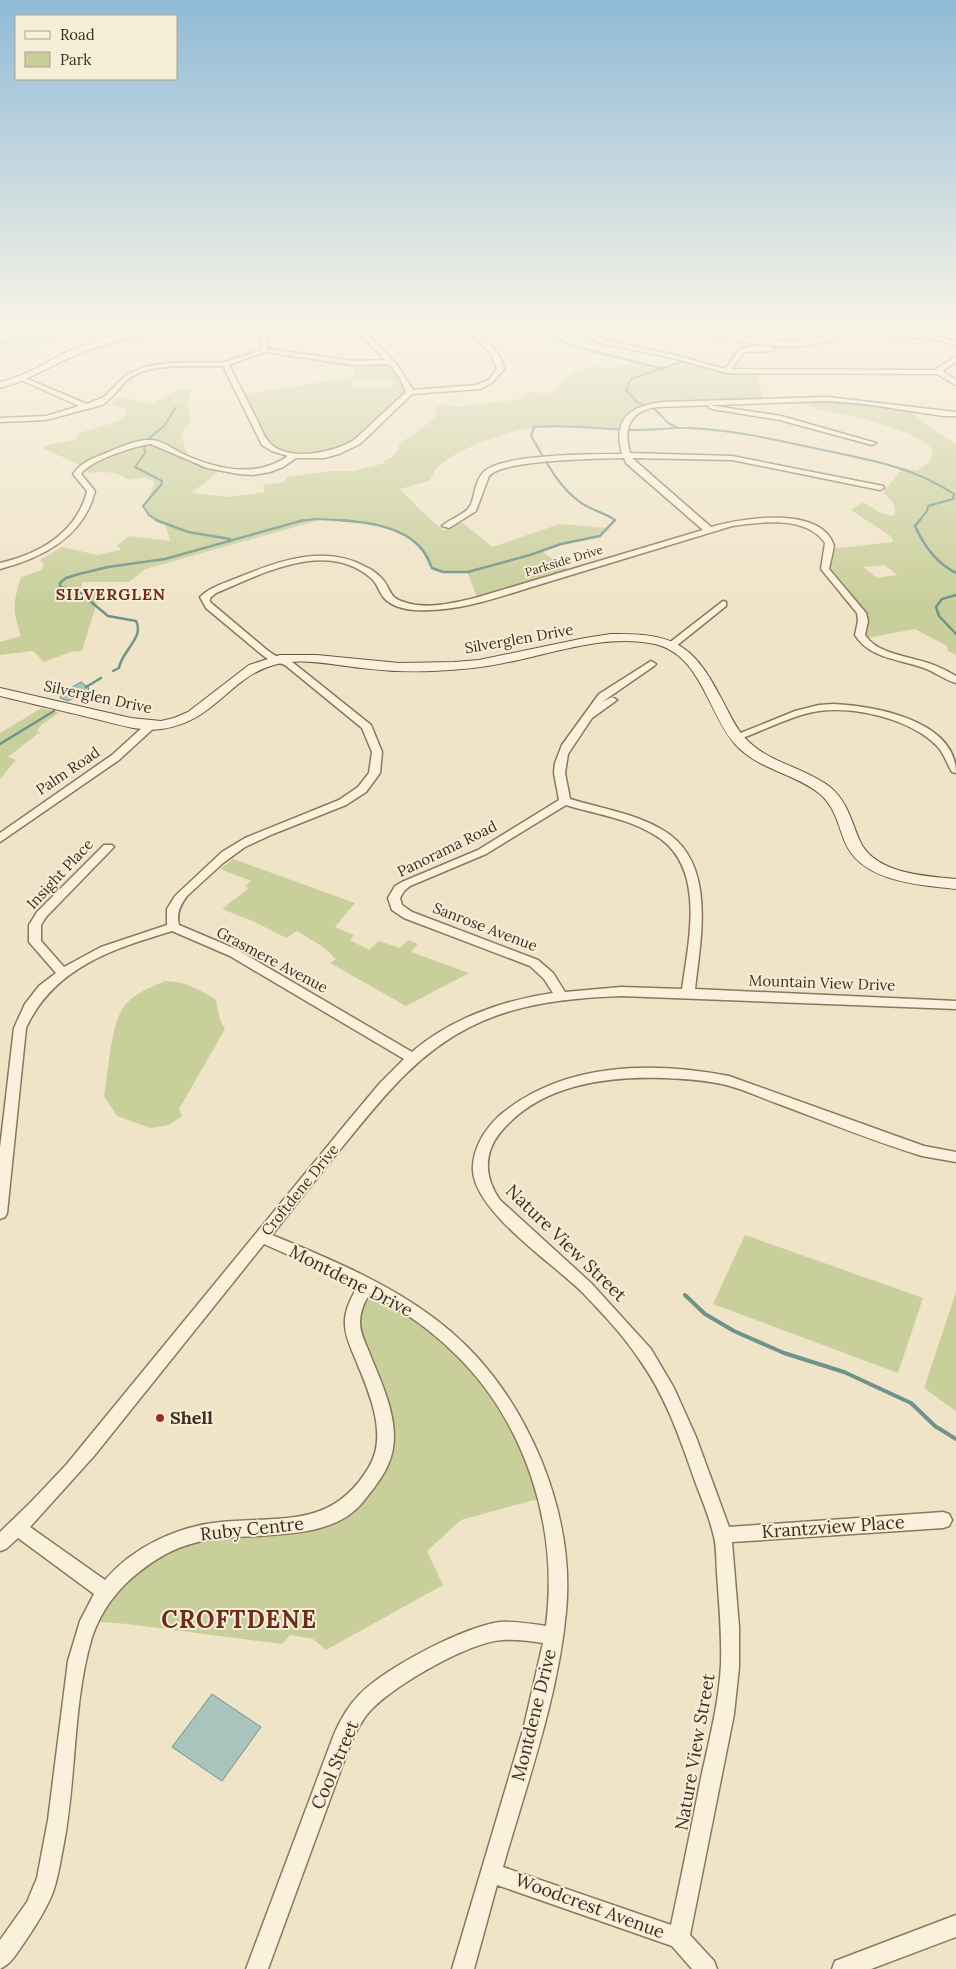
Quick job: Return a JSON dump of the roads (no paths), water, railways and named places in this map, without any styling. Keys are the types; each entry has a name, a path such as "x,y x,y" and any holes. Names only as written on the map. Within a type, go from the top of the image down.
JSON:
{"street":[{"path":"0,420 26,419"},
{"path":"252,419 263,442 274,449 293,456 326,454 349,448 382,419"},
{"path":"629,419 624,430 626,456 639,471 709,530"},
{"path":"784,419 872,443"},
{"path":"0,566 34,555 74,528 90,496 91,490 77,474 80,468 133,446 148,442 158,444 193,460 247,473 270,470 293,456"},
{"path":"446,526 473,509 483,480 490,470 512,463 626,456 699,455 726,457 880,488"},
{"name":"Parkside Drive","path":"280,659 271,657 244,635 206,602 205,597 213,591 288,563 328,558 344,561 370,573 379,581 386,596 395,602 426,608 455,605 730,524 768,520 800,524 817,530 826,537 830,545 825,564 826,572 862,615 860,635 865,644 931,668 956,680"},
{"path":"672,645 723,604"},
{"name":"Silverglen Drive","path":"0,692 150,726 170,724 193,715 256,667 280,659 395,667 454,666 493,662 556,648 611,639 642,638 672,645 685,653 698,668 736,737 748,749 814,784 832,797 843,812 855,848 865,859 881,868 910,877 956,884"},
{"path":"0,1213 20,1028 24,1016 46,987 63,973 110,949 173,927 170,920 172,911 181,895 224,858 249,840 347,801 370,783 378,767 378,757 372,735 367,727 288,663 280,659"},
{"path":"651,664 630,680 601,697 567,742 560,756 561,781 565,801 618,816 650,828 668,838 680,848 687,860 695,891 696,922 688,994"},
{"path":"588,716 612,700"},
{"path":"736,737 812,710 836,707 856,708 898,720 931,736 942,746 956,770"},
{"name":"Palm Road","path":"0,839 18,824 111,760 150,726"},
{"name":"Panorama Road","path":"394,898 399,889 406,884 482,852 565,801"},
{"name":"Insight Place","path":"63,973 35,942 36,925 54,901 108,846"},
{"name":"Sanrose Avenue","path":"394,898 396,907 408,915 534,963 549,976 560,994"},
{"name":"Grasmere Avenue","path":"173,927 234,953 412,1058"},
{"name":"Croftdene Drive","path":"0,1543 52,1491 107,1427 368,1106 412,1058 444,1035 482,1016 516,1004 560,994 603,991 688,994"},
{"name":"Mountain View Drive","path":"688,994 956,1005"},
{"name":"Nature View Street","path":"679,1938 724,1714 730,1667 730,1627 723,1535 688,1437 668,1393 644,1354 610,1312 586,1287 492,1201 484,1186 480,1170 482,1154 487,1140 502,1120 527,1102 555,1088 580,1079 627,1074 691,1076 729,1081 922,1151 956,1157"},
{"name":"Montdene Drive","path":"262,1237 367,1284 429,1322 456,1344 481,1370 502,1399 520,1431 534,1464 550,1512 557,1549 558,1594 554,1636 546,1684 463,1969"},
{"name":"Ruby Centre","path":"0,1958 39,1901 47,1875 57,1830 74,1667 88,1623 105,1591 131,1568 172,1543 195,1534 221,1530 285,1528 309,1524 332,1516 350,1504 366,1488 377,1470 385,1446 382,1415 351,1320 355,1305 367,1284"},
{"name":"Krantzview Place","path":"723,1535 942,1520"},
{"path":"17,1528 105,1591"},
{"name":"Cool Street","path":"257,1969 343,1737 354,1716 367,1700 382,1687 461,1642 482,1634 500,1631 554,1636"},
{"name":"Woodcrest Avenue","path":"491,1872 679,1938 706,1969"},
{"path":"843,1969 956,1926"}],"water":[{"path":"81,682 89,688 88,691 68,701 60,698 62,693"},
{"path":"212,1694 261,1727 222,1781 172,1747"}],"waterway":[{"path":"148,439 165,425 169,419"},
{"path":"664,419 678,428"},
{"path":"615,520 584,505 572,496 558,480 531,436 534,427 569,426 637,430 706,429 768,438 886,464 921,476 954,494 953,499 928,506 927,511 919,521"},
{"path":"144,446 145,453 135,467 162,481 161,485 143,506 149,515 157,520"},
{"path":"301,521 317,519 344,520"},
{"path":"157,520 188,532 230,539"},
{"path":"339,520 344,520"},
{"path":"344,520 354,521"},
{"path":"344,520 382,526 403,534 422,549 432,568 443,572 468,572 530,555 561,544 600,536 615,520"},
{"path":"920,520 915,526 922,540 942,564 956,573"},
{"path":"113,671 119,668 135,639 138,627 136,621 108,616 78,591 60,587 60,583 66,578 108,567 165,559 301,521"},
{"path":"956,595 942,599 936,607 939,616 956,634"},
{"path":"86,687 101,678"},
{"path":"0,744 54,711"},
{"path":"685,1295 705,1314 734,1331 784,1353 844,1372 911,1403 935,1426 956,1439"}],"place":[{"name":"Shell","path":"160,1418"}],"district":[{"name":"SILVERGLEN","path":"111,594"},
{"name":"CROFTDENE","path":"239,1620"}]}
